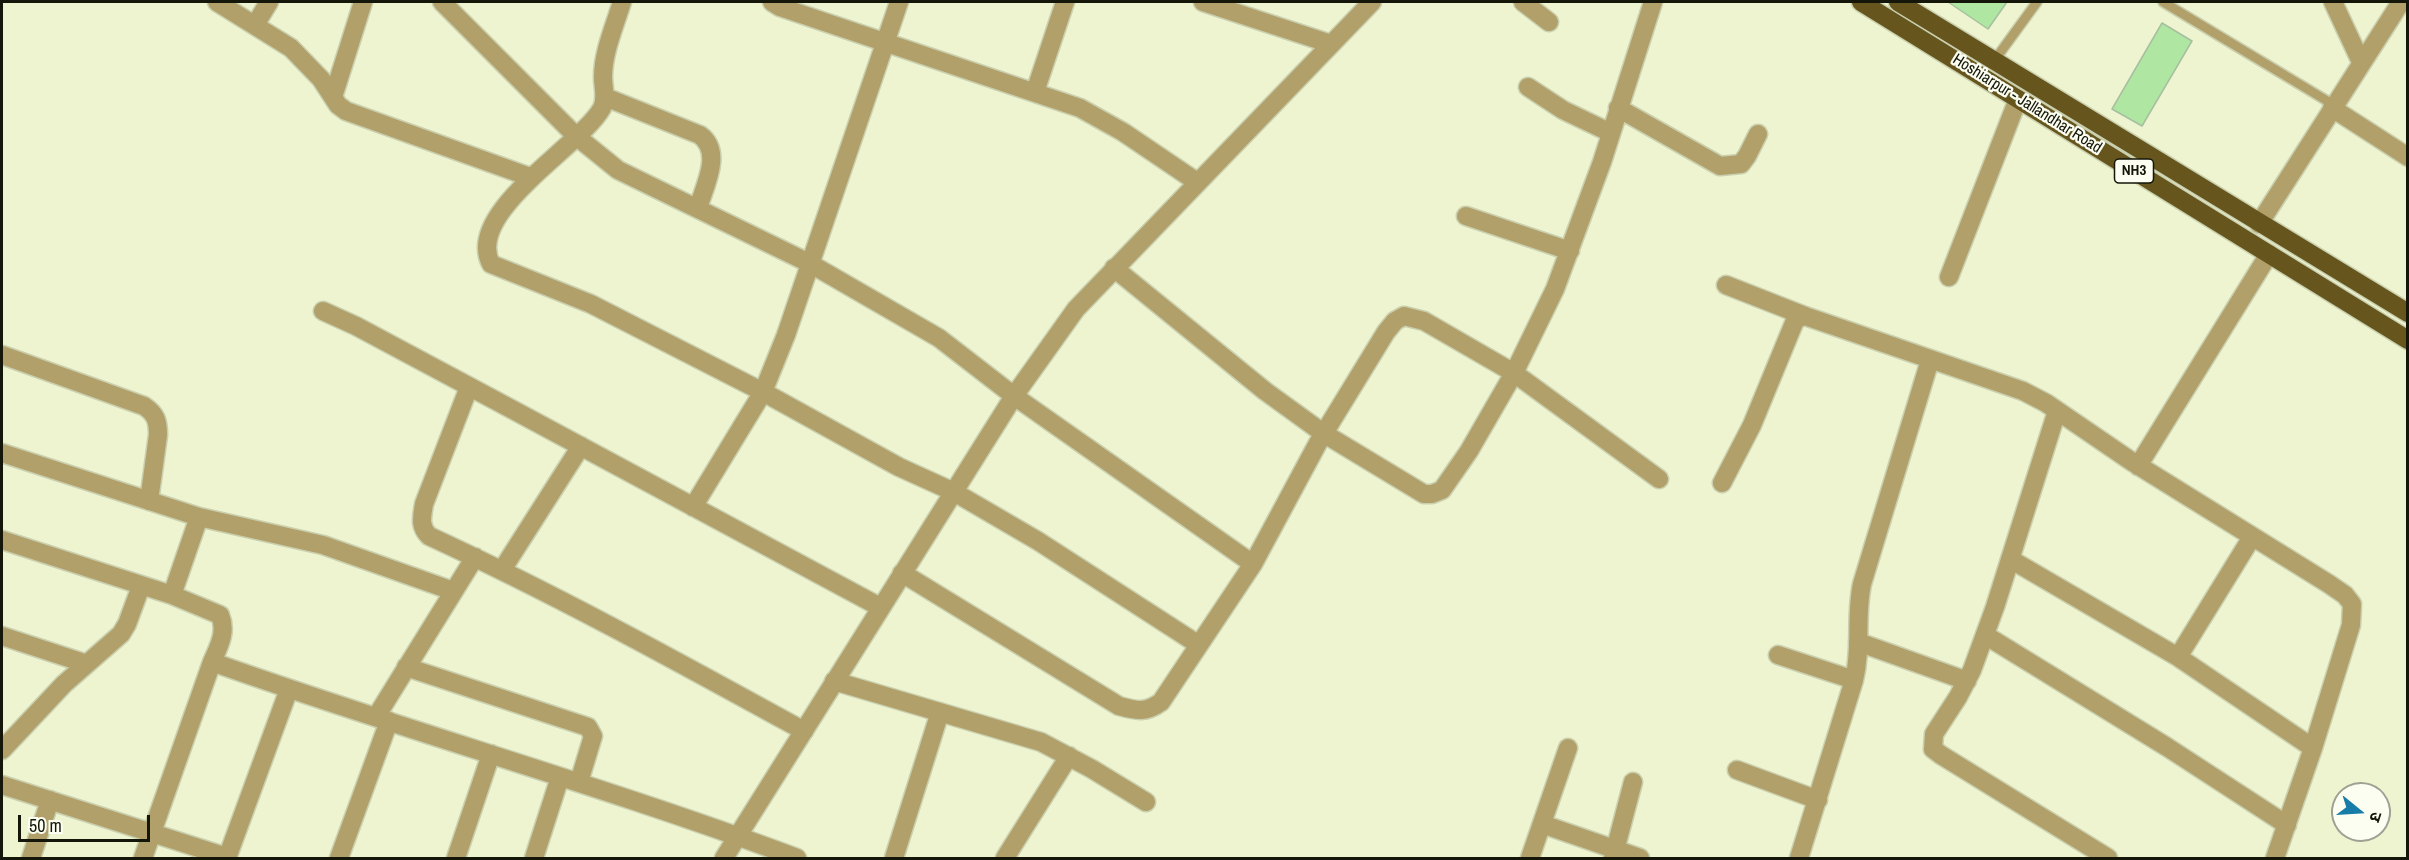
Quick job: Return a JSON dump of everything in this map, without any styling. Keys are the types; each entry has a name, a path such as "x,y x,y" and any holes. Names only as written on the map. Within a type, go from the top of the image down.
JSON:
{"highway":[{"name":"Hoshiarpur - Jallandhar Road","path":"1861,2 2408,340"},
{"name":"Hoshiarpur - Jallandhar Road","path":"1898,2 2408,313"}],"street":[{"path":"217,2 291,48 321,79 346,111 530,177"},
{"path":"255,25 269,2"},
{"path":"333,97 363,2"},
{"path":"442,2 576,136 618,170 809,263 939,338 1014,396 1253,564"},
{"path":"622,2 604,62 603,106 576,136 530,177 501,213 488,237 487,256 491,264 591,304 763,392 899,467 954,492 1038,541 1199,645"},
{"path":"772,2 780,7 1035,92 1096,116 1197,182"},
{"path":"693,507 763,392 786,335 899,2"},
{"path":"1035,92 1065,2"},
{"path":"1203,2 1331,44"},
{"path":"724,858 1014,396 1076,309 1372,2"},
{"path":"1523,2 1549,22"},
{"path":"1114,268 1246,376 1323,434 1424,494 1442,490 1450,481 1514,373 1555,289 1611,133 1653,2"},
{"path":"2333,2 2361,62"},
{"path":"2259,224 2401,2"},
{"path":"1528,87 1563,110 1611,133"},
{"path":"605,97 700,135 706,140 711,148 712,158 698,208"},
{"path":"1949,278 2018,99"},
{"path":"2333,107 2408,157"},
{"path":"1618,108 1720,166 1730,167 1740,164 1747,156 1758,134"},
{"path":"1466,216 1570,251"},
{"path":"2138,466 2269,254"},
{"path":"1725,285 1930,360 2008,384 2057,411 2138,466 2345,595 2352,604 2352,625 2275,858"},
{"path":"323,311 356,326 880,607"},
{"path":"902,573 1119,706 1138,711 1150,710 1161,702 1253,564 1323,434 1386,332 1395,321 1404,316 1425,321 1514,373 1659,479"},
{"path":"1722,483 1752,425 1794,323 1798,318 1805,316"},
{"path":"2,355 144,406 153,413 158,424 158,435 149,501"},
{"path":"1799,858 1854,680 1858,642 1857,606 1862,584 1930,360"},
{"path":"469,387 424,504 421,522 423,530 429,536 502,570 619,630 804,731"},
{"path":"2057,411 1985,636 1966,681 1934,734 1933,749 2108,858"},
{"path":"502,570 581,446"},
{"path":"2,453 199,517 323,545 453,591"},
{"path":"172,595 199,517"},
{"path":"2178,657 2252,537"},
{"path":"2,540 172,595 220,615 224,625 222,637 150,833 143,858"},
{"path":"339,858 383,719 406,667 475,557"},
{"path":"2010,559 2178,657 2313,748"},
{"path":"2,750 64,684 124,630 141,586"},
{"path":"2,636 87,664"},
{"path":"1985,636 2157,741 2287,825"},
{"path":"1858,642 1966,681"},
{"path":"1778,656 1854,680"},
{"path":"212,662 579,782 797,858"},
{"path":"406,667 588,727 593,736 579,782"},
{"path":"834,681 1041,742 1146,802"},
{"path":"2,785 227,858 289,689"},
{"path":"894,858 940,712"},
{"path":"1530,858 1568,748"},
{"path":"456,858 491,754"},
{"path":"1005,858 1069,756"},
{"path":"1737,770 1818,800"},
{"path":"534,858 560,777"},
{"path":"1614,854 1633,782"},
{"path":"31,858 50,800"},
{"path":"1542,824 1614,854 1640,858"}],"lane":[{"path":"1994,60 2037,2"},
{"path":"2163,2 2333,107"}],"building":[{"path":"1948,2 2007,2 1988,29"},
{"path":"2162,23 2192,41 2142,126 2112,109"}]}
